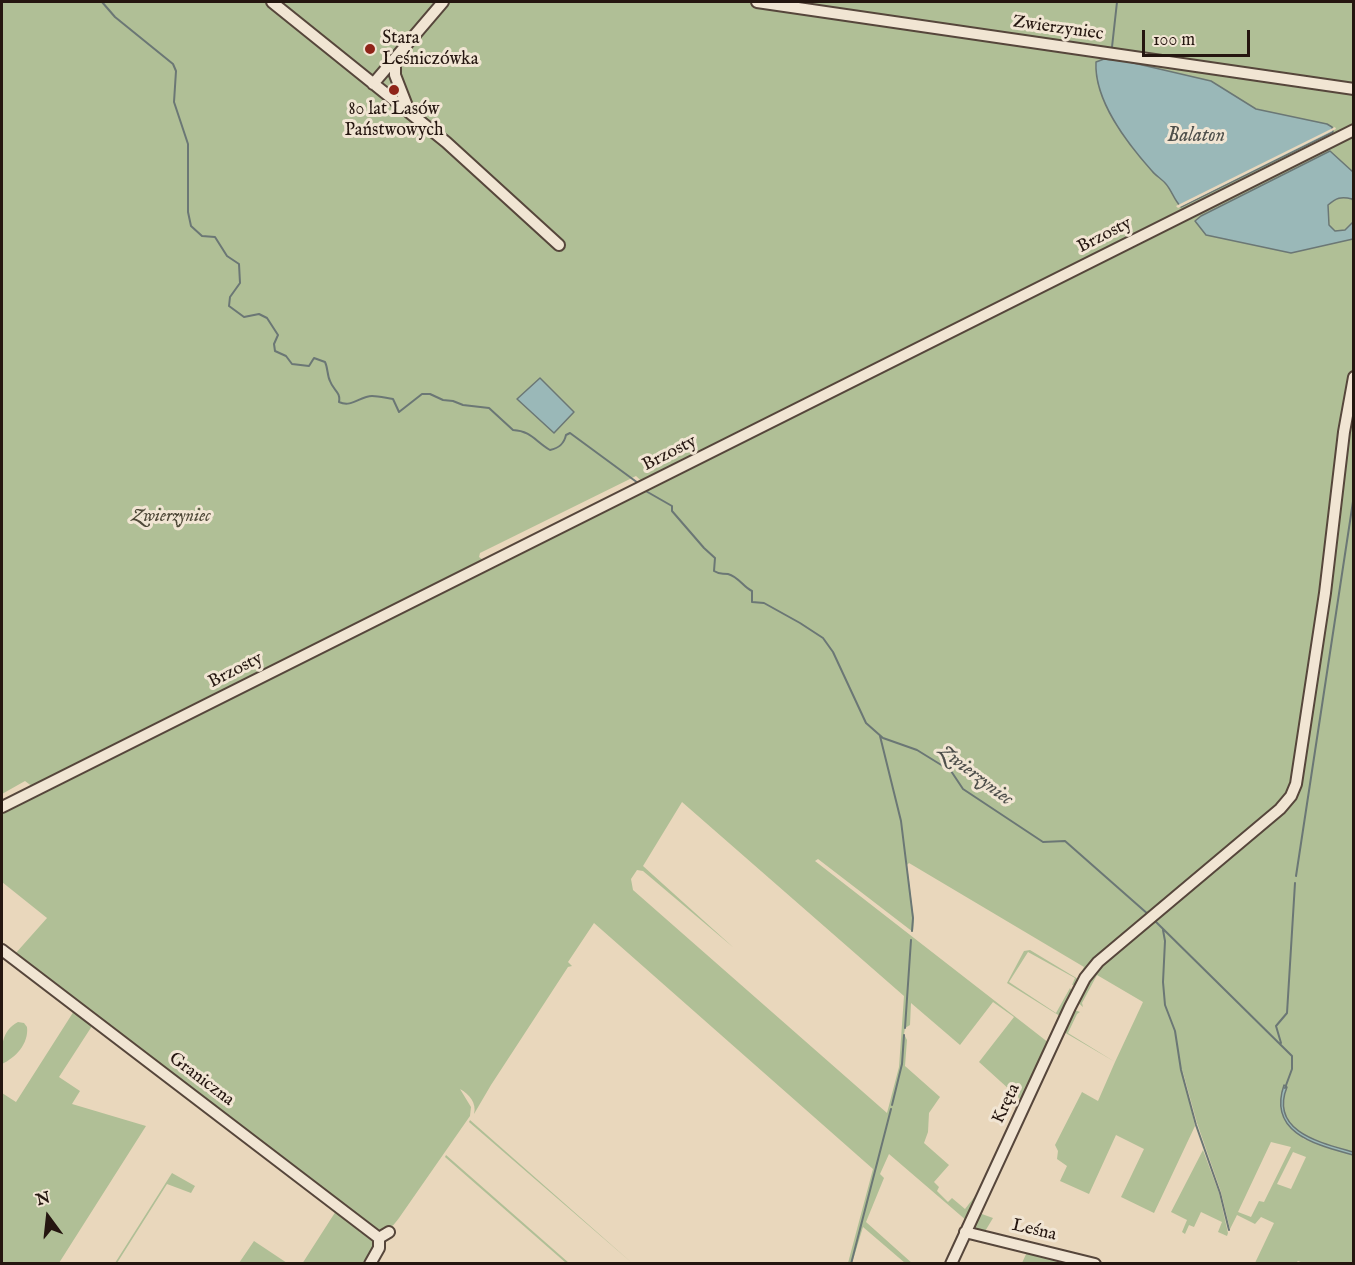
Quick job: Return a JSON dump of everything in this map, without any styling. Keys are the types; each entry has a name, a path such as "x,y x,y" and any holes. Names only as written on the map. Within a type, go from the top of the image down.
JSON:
{"street":[{"path":"272,2 472,164 559,245"},
{"path":"374,84 443,2"},
{"name":"Zwierzyniec","path":"757,2 1353,89"},
{"path":"395,60 395,75 409,111"},
{"name":"Brzosty","path":"2,807 1353,130"},
{"name":"Kręta","path":"951,1263 1085,978 1098,962 1280,809 1294,790 1318,638 1353,376"},
{"name":"Graniczna","path":"2,950 379,1238"},
{"path":"370,1263 378,1248 379,1238 389,1232"},
{"name":"Leśna","path":"965,1232 1095,1263"}],"green space":[{"path":"2,2 1353,2 1353,1152 1302,1133 1292,1125 1285,1115 1283,1106 1283,1118 1304,1139 1353,1155 1353,1263 1306,1264 1298,1261 1296,1263 1255,1263 1274,1223 1261,1217 1255,1224 1237,1215 1230,1229 1221,1192 1197,1123 1182,1069 1195,1126 1154,1213 1121,1197 1144,1149 1116,1135 1089,1194 1060,1181 1067,1166 1057,1159 1058,1151 1055,1145 1082,1092 1098,1101 1143,1002 1097,975 1082,1003 1083,1007 1076,1001 1079,984 1072,985 1075,978 1028,952 1009,982 1056,1013 1070,988 1074,994 1060,1016 1007,983 1024,951 1030,950 1078,979 1084,967 909,863 907,865 914,920 913,932 818,859 815,861 1049,1043 1016,1112 1021,1100 979,1062 1014,1017 993,1002 960,1045 911,1003 910,1025 905,1028 904,1034 907,1040 905,1066 940,1097 929,1113 928,1132 924,1143 949,1165 934,1182 939,1187 937,1191 948,1202 952,1198 965,1209 979,1191 1001,1142 1004,1144 967,1221 889,1154 880,1174 884,1178 866,1222 913,1264 905,1263 863,1227 852,1263 848,1263 873,1169 594,923 568,962 572,966 568,967 474,1114 472,1099 460,1089 471,1107 470,1116 395,1224 387,1230 376,1230 2,946 2,944 15,954 47,918 2,882 2,812 41,793 25,781 2,794","holes":["636,476 648,487 494,568 479,557 480,553","682,802 904,996 899,1067 887,1113 633,890 631,879 637,870 643,871 734,948 643,866","1271,1142 1291,1147 1264,1202 1259,1201 1251,1217 1238,1212","1293,1152 1306,1157 1291,1189 1277,1184"]},
{"path":"1072,1009 1080,1012 1068,1033 1115,1062 1064,1032 979,1213 993,1218 984,1233 974,1231 972,1225"},
{"path":"74,1011 139,1058 138,1061 92,1026 59,1077 80,1091 72,1104 146,1126 59,1263 2,1263 2,1093 16,1102"},
{"path":"18,1022 24,1023 27,1027 26,1039 16,1054 2,1064 3,1040 8,1030"},
{"path":"470,1120 632,1263 469,1122"},
{"path":"1203,1150 1219,1193 1227,1236 1218,1232 1222,1222 1201,1212 1194,1227 1189,1225 1185,1234 1182,1232 1187,1220 1171,1212"},
{"path":"446,1155 569,1263 566,1263 445,1157"},
{"path":"172,1173 195,1186 191,1193 167,1184 115,1263"},
{"path":"336,1211 375,1241 375,1247 367,1263 302,1264"},
{"path":"254,1241 287,1263 239,1263"},
{"path":"1027,1252 1085,1263 1022,1263"}],"water":[{"name":"Balaton","path":"1104,59 1125,61 1211,81 1256,109 1327,124 1332,127 1333,132 1181,207 1166,184 1132,148 1106,106 1100,92 1096,62"},
{"name":"Balaton","path":"1330,151 1353,172 1354,203 1352,199 1342,198 1328,205 1329,225 1335,231 1345,230 1353,222 1353,239 1291,253 1206,235 1195,221 1201,216"},
{"path":"540,378 574,412 554,433 517,399"},
{"path":"1284,1085 1287,1087 1283,1102 1285,1115 1292,1125 1314,1139 1353,1152 1353,1155 1311,1141 1299,1135 1289,1126 1283,1115 1281,1102"}],"pier":[{"path":"1335,127 1336,129 1178,208 1176,206"}],"waterway":[{"name":"Zwierzyniec","path":"102,2 115,17 173,64 176,71 174,102 188,144 188,212 191,226 202,236 215,237 227,256 239,264 240,283 230,297 229,306 244,317 259,314 267,318 278,335 274,344 275,351 286,356 292,364 309,366 314,358 325,362 331,384 339,396 339,402 348,404 372,396 393,399 399,412 422,394 430,394 463,405 489,408 513,430 529,434 550,450 561,445 566,435 570,433 638,483"},
{"path":"1112,47 1117,2"},
{"name":"Zwierzyniec","path":"644,490 672,506 672,511 715,558 714,571 732,575 752,591 752,602 764,603 823,638 833,652 866,723 883,738 917,750 951,771 963,789 1043,842 1065,841 1149,915"},
{"path":"1296,876 1354,495"},
{"path":"880,736 901,821 913,918 912,931"},
{"path":"1281,1043 1276,1026 1287,1013 1295,883"},
{"name":"Zwierzyniec","path":"1153,919 1292,1056 1292,1069 1285,1088"},
{"path":"1163,930 1165,1005 1175,1031 1181,1070 1196,1125 1220,1193 1229,1230"},
{"path":"905,1028 911,940"},
{"path":"892,1105 902,1064 904,1035"},
{"path":"851,1264 891,1109"}],"place":[{"name":"Stara Leśniczówka","path":"370,49"},
{"name":"80 lat Lasów Państwowych","path":"394,90"}]}
